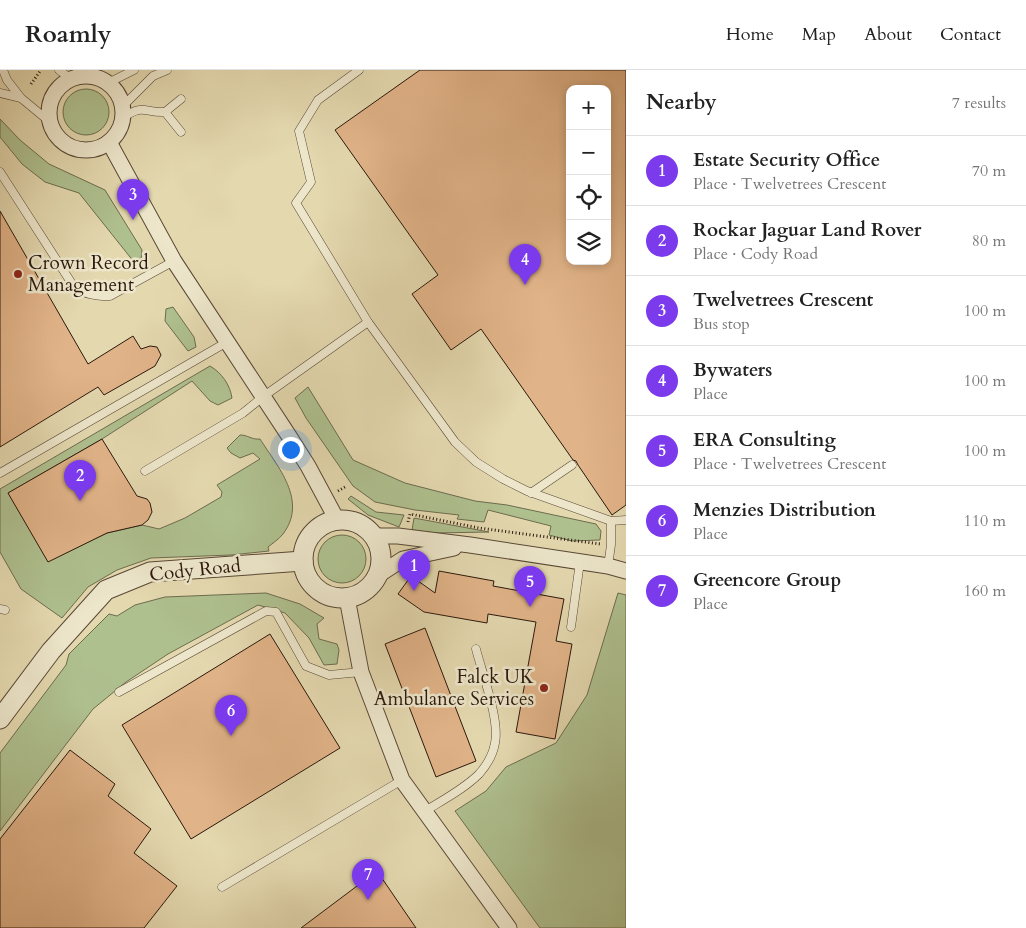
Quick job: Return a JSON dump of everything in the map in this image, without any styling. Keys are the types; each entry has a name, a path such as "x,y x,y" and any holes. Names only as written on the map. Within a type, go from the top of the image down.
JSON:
{"street":[{"path":"65,74 96,78 108,83 120,97 122,112 117,134 98,149 72,148 55,134 50,122 50,109 52,97 59,88 65,74"},
{"path":"109,142 174,262 264,396 308,466 337,520"},
{"path":"377,576 382,556 375,536 364,526 351,520 337,520 323,524 312,534 305,546 303,561 305,573 312,584 322,593 334,597 347,598 365,591 377,576 408,557 470,545"},
{"path":"375,536 398,536 470,545 608,566 626,571"},
{"name":"Cody Road","path":"0,719 51,651 106,590 150,572 303,561"},
{"path":"347,598 361,672 402,780 509,928"}],"lane":[{"path":"2,70 7,80 22,98 50,122"},
{"path":"108,83 134,70"},
{"path":"122,112 153,76 167,70"},
{"path":"359,70 318,100 299,131 311,182 296,203 368,322 455,442 476,462 503,479 531,492 612,521 626,520"},
{"path":"0,93 22,98"},
{"path":"122,112 134,110 165,112 181,98"},
{"path":"165,112 181,132"},
{"path":"0,172 74,287 85,294 98,297 110,296 174,262"},
{"path":"145,471 243,414 264,396 368,322"},
{"path":"0,473 227,342"},
{"path":"531,492 572,465"},
{"path":"608,566 612,521"},
{"path":"571,627 580,562"},
{"path":"119,692 266,611 276,612 306,666 329,675 361,672"},
{"path":"425,811 464,787 480,773 491,759 496,742 494,718 476,649"},
{"path":"222,887 402,780"}],"path":[{"path":"31,84 41,70"},
{"path":"410,514 479,528 601,544"}],"green space":[{"path":"86,89 99,93 105,99 109,112 105,125 99,131 86,135 73,131 67,125 63,112 67,99 73,93"},
{"path":"0,119 20,140 49,164 105,190 142,250 141,260 134,262 79,193 45,182 22,164 0,137"},
{"path":"173,307 194,337 196,347 188,351 165,321 166,309"},
{"path":"210,366 225,380 232,398 218,405 210,401 192,381 102,439 8,493 48,561 107,533 142,525 159,529 185,518 221,497 222,492 217,485 260,459 253,453 240,458 231,453 227,448 240,435 260,439 288,485 292,509 290,522 283,534 268,547 269,551 231,555 151,558 117,570 88,587 62,618 21,589 0,552 0,489"},
{"path":"308,387 353,460 405,483 475,501 507,505 596,524 601,531 600,540 572,541 549,535 551,526 488,510 484,522 457,519 459,515 415,510 375,502 353,486 306,418 295,398"},
{"path":"351,496 376,512 404,515 399,527 368,515 348,499"},
{"path":"414,518 489,532 435,533 412,530"},
{"path":"342,535 351,537 359,542 364,550 366,559 364,568 359,576 351,581 342,583 333,581 325,576 320,568 318,559 320,550 325,542 333,537"},
{"path":"266,593 300,604 324,618 317,624 319,639 337,644 339,650 337,664 324,665 309,638 285,613 258,605 168,654 126,682 93,709 0,831 0,753 66,665 69,654 109,614 117,616 135,605 165,597"},
{"path":"618,593 626,595 626,928 540,928 455,811 486,791 506,767 556,743 587,695"}],"building":[{"path":"420,70 626,70 626,505 612,515 576,461 573,460 481,329 451,350 412,294 438,275 335,130"},
{"name":"Crown Record Management","path":"0,211 88,364 133,336 141,349 150,346 157,347 161,355 155,366 104,395 98,387 0,447"},
{"path":"102,439 137,496 147,499 150,503 152,512 148,520 142,525 107,533 48,562 8,493"},
{"path":"439,571 494,581 493,586 564,599 556,641 572,644 555,739 516,732 536,622 488,614 487,623 424,612 398,594 411,576 435,593"},
{"path":"425,628 476,761 436,777 385,644"},
{"path":"270,634 340,748 191,839 122,725"},
{"path":"70,750 115,784 108,796 151,829 134,853 177,886 144,928 0,928 0,839"},
{"path":"377,871 416,928 301,928"}],"place":[{"name":"Twelvetrees Crescent","path":"133,220"},
{"name":"Crown Record Management","path":"18,274"},
{"name":"Bywaters","path":"525,285"},
{"name":"Rockar Jaguar Land Rover","path":"80,501"},
{"name":"Estate Security Office","path":"414,591"},
{"name":"ERA Consulting","path":"530,607"},
{"name":"Falck UK Ambulance Services","path":"544,688"},
{"name":"Menzies Distribution","path":"231,736"},
{"name":"Greencore Group","path":"368,900"}]}
